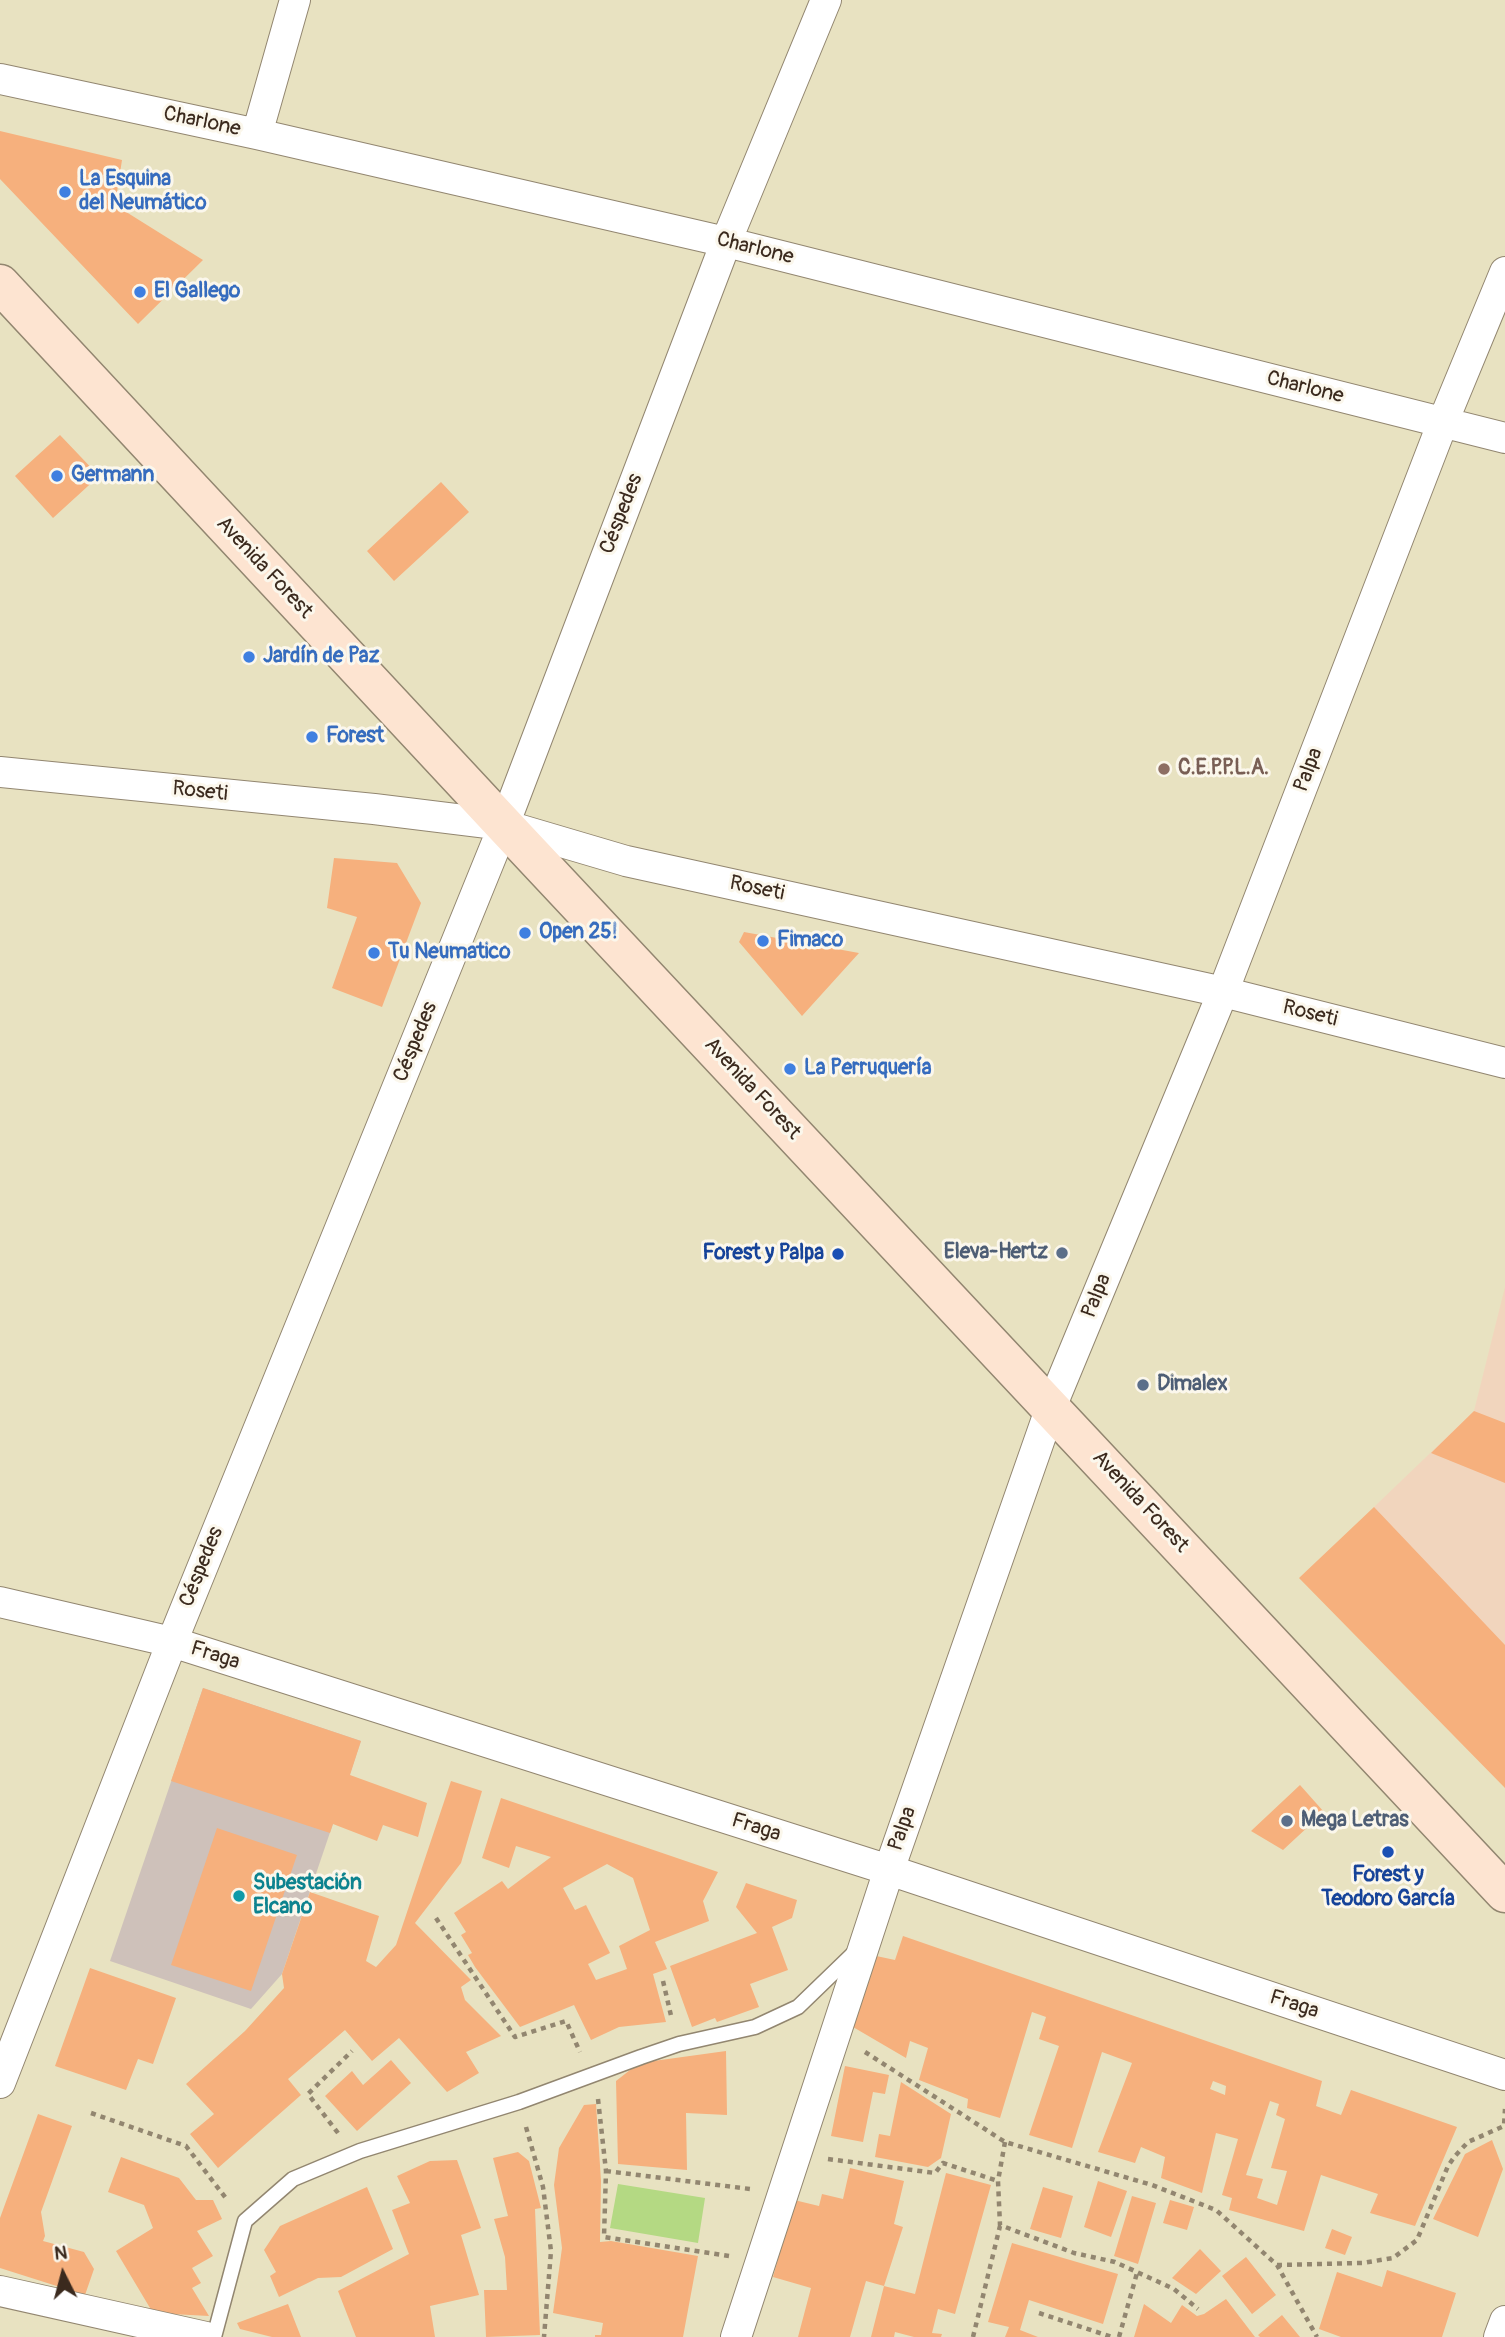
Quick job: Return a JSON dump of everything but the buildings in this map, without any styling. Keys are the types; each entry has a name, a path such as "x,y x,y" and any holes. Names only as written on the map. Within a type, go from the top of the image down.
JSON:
{"main road":[{"name":"Avenida Forest","path":"0,284 1505,1893"}],"street":[{"path":"257,134 295,0"},
{"name":"Céspedes","path":"0,2083 172,1642 504,825 726,242 827,0"},
{"name":"Charlone","path":"0,79 257,134 726,242 1505,438"},
{"name":"Palpa","path":"736,2337 864,1943 1051,1407 1223,992 1443,422 1505,272"},
{"name":"Roseti","path":"0,772 374,809 504,825 626,861 1223,992 1505,1063"},
{"name":"Fraga","path":"0,1602 172,1642 889,1870 1505,2075"},
{"path":"0,2291 206,2337"},
{"path":"1499,2337 1505,2321"}],"lane":[{"path":"214,2337 245,2221 293,2179 360,2151 519,2102 679,2044 755,2027 798,2007 864,1943"}],"path":[{"path":"436,1918 516,2038 566,2021 582,2056 589,2055"},
{"path":"663,1981 679,2044"},
{"path":"835,2033 1006,2143 1152,2185 1216,2210 1277,2265 1317,2337"},
{"path":"352,2051 307,2094 342,2139 360,2151"},
{"path":"595,2074 606,2171 604,2237 761,2261"},
{"path":"519,2102 539,2169 551,2251 544,2337"},
{"path":"91,2113 186,2146 230,2204"},
{"path":"1277,2265 1362,2263 1393,2258 1417,2240 1448,2166 1455,2156 1468,2142 1504,2126"},
{"path":"973,2337 1000,2225 998,2181 1006,2143"},
{"path":"817,2157 935,2173 943,2163 998,2181"},
{"path":"606,2171 783,2193"},
{"path":"1000,2225 1074,2253 1115,2262 1174,2289 1198,2309"},
{"path":"1119,2337 1137,2273"},
{"path":"1039,2313 1112,2337"}],"shaded area":[{"path":"1505,1287 1505,1788 1374,1507 1474,1411"},
{"path":"203,1688 361,1741 282,1974 251,2009 110,1961"}],"green space":[{"path":"618,2184 705,2198 698,2243 610,2228"}],"place":[{"name":"La Esquina del Neumático","path":"65,192"},
{"name":"El Gallego","path":"140,292"},
{"name":"Germann","path":"57,476"},
{"name":"Jardín de Paz","path":"249,657"},
{"name":"Forest","path":"312,737"},
{"name":"C.E.P.P.L.A.","path":"1164,769"},
{"name":"Open 25!","path":"525,933"},
{"name":"Fimaco","path":"763,941"},
{"name":"Tu Neumatico","path":"374,953"},
{"name":"La Perruquería","path":"790,1069"},
{"name":"Eleva-Hertz","path":"1062,1253"},
{"name":"Forest y Palpa","path":"838,1254"},
{"name":"Dimalex","path":"1143,1385"},
{"name":"Mega Letras","path":"1287,1821"},
{"name":"Forest y Teodoro García","path":"1388,1852"},
{"name":"Subestación Elcano","path":"239,1896"}]}
